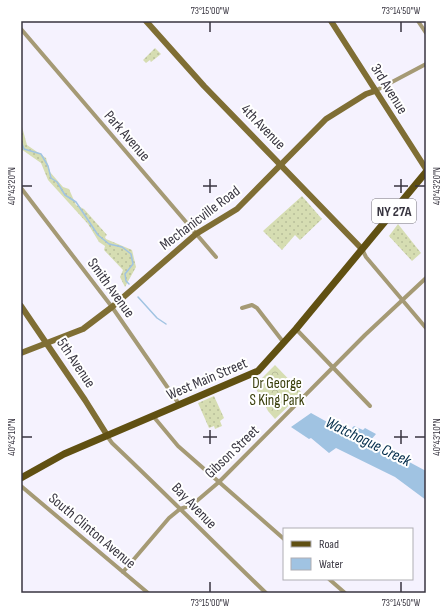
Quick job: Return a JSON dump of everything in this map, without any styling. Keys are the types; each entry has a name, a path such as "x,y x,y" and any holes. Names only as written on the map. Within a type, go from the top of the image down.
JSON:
{"main road":[{"name":"NY 27A","path":"362,249 426,172"},
{"name":"West Main Street","path":"21,478 64,454 258,371 296,329 362,249"}],"street":[{"name":"4th Avenue","path":"146,21 204,86 362,249"},
{"name":"3rd Avenue","path":"331,21 426,169"},
{"path":"418,21 426,33"},
{"name":"Park Avenue","path":"21,29 216,257"},
{"name":"Mechanicville Road","path":"21,353 48,344 83,329 112,307 196,234 237,210 326,119 366,94 375,91 426,64"},
{"name":"Smith Avenue","path":"21,188 112,307 179,404"},
{"path":"362,249 366,257 426,328"},
{"name":"Gibson Street","path":"124,572 169,518 180,509 192,505 219,482 402,299 426,278"},
{"path":"242,308 252,305 257,308 284,343"},
{"name":"5th Avenue","path":"21,306 48,344 107,435"},
{"path":"296,329 370,406"},
{"path":"153,416 178,446 283,538"},
{"name":"Bay Avenue","path":"107,435 112,443 180,509 190,521 266,593"},
{"name":"South Clinton Avenue","path":"21,486 148,593"},
{"path":"330,580 345,593"}],"green space":[{"path":"155,48 161,54 151,62 150,60 146,63 143,60"},
{"path":"21,123 27,145 46,158 50,172 63,187 69,189 76,205 84,209 107,235 105,237 106,239 132,250 136,267 125,287 120,277 123,270 104,250 105,246 99,242 88,224 48,180 41,163 21,149"},
{"path":"302,196 322,219 300,240 295,235 282,250 263,231"},
{"path":"398,224 421,253 412,261 389,236"},
{"name":"Dr George S King Park","path":"275,365 302,393 275,419 268,411 253,383 261,379"},
{"path":"214,396 224,418 220,421 222,426 215,429 214,426 209,428 198,403"}],"water":[{"path":"311,413 347,433 354,426 363,430 365,428 376,434 370,441 426,471 426,500 395,477 336,448 329,453 311,438 309,439 291,427"}],"waterway":[{"name":"Watchogue Creek","path":"21,141 24,149 41,154 48,166 51,178 57,182 65,195 76,202 98,235 109,244 122,247 131,254 133,264 125,274 126,281 129,284"},
{"name":"Watchogue Creek","path":"138,297 157,318 166,324"}]}
